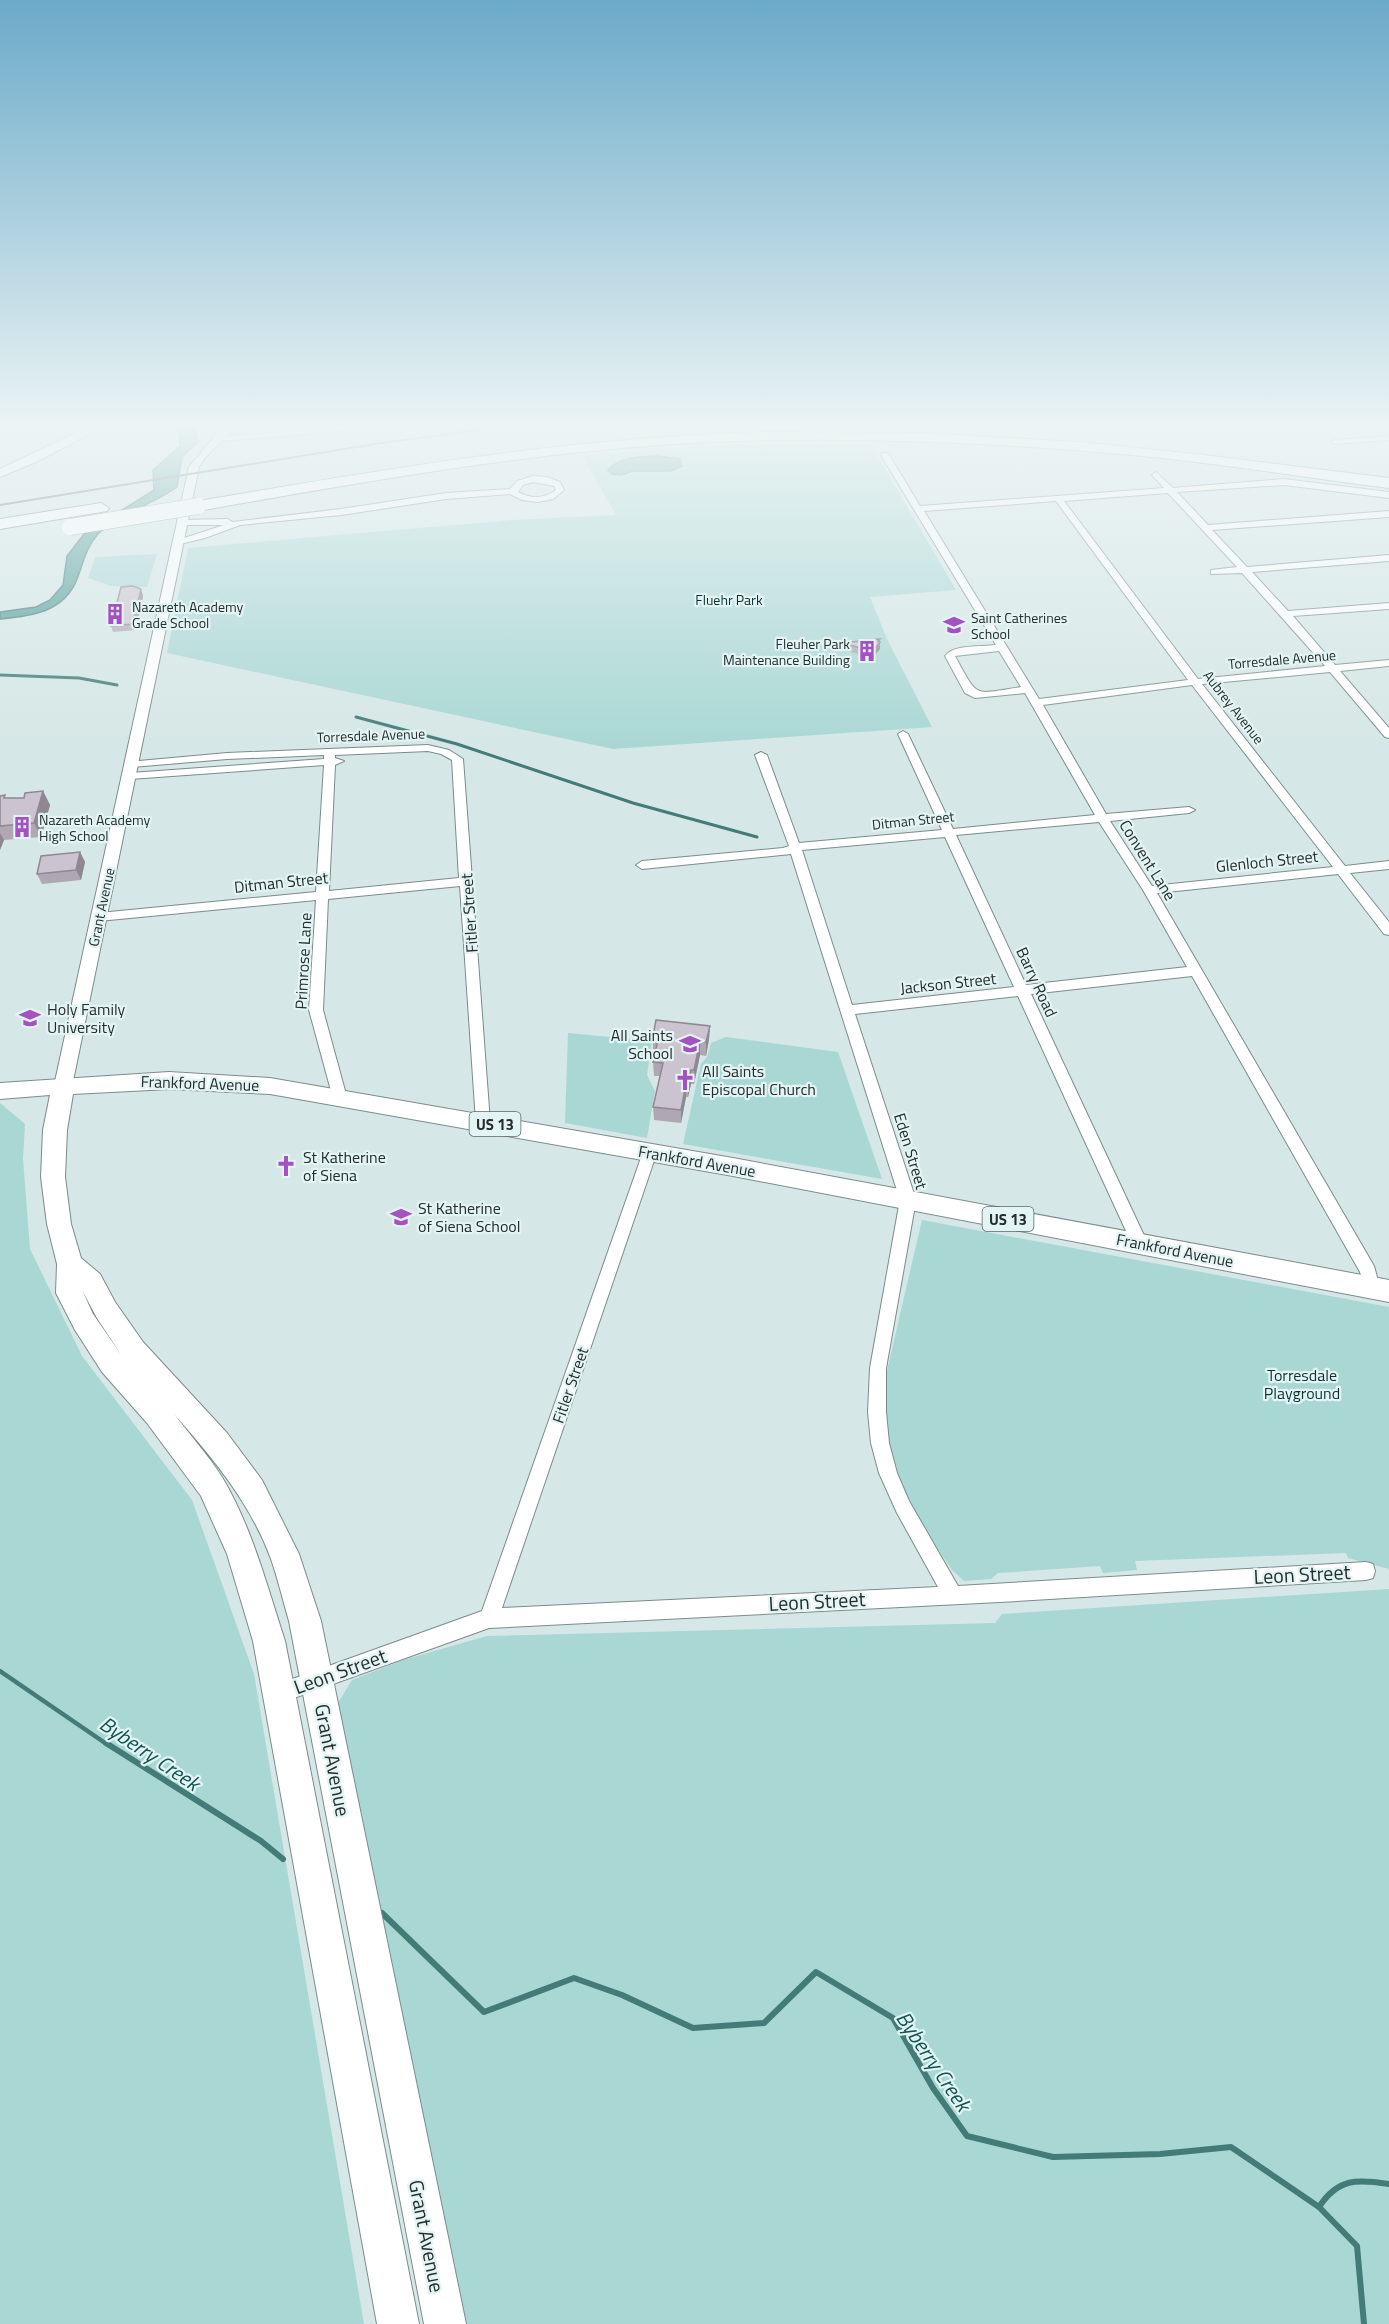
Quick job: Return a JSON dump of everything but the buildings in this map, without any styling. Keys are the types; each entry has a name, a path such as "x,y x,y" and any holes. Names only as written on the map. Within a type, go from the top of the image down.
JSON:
{"highway":[{"path":"0,539 44,531"}],"main road":[{"name":"Frankford Avenue","path":"0,1091 152,1080 207,1080 263,1085 650,1152 1381,1289"},
{"name":"Grant Avenue","path":"63,1086 55,1130 53,1177 59,1224 70,1264 69,1293 93,1337 122,1377 157,1414 211,1486 227,1516 254,1591 280,1693 398,2324"},
{"name":"Grant Avenue","path":"70,1264 91,1282 106,1310 133,1350 217,1442 252,1490 284,1554 305,1621 317,1678 445,2324"}],"street":[{"name":"Grant Avenue","path":"63,1086 182,531"},
{"path":"180,541 214,531"},
{"name":"Convent Lane","path":"930,531 1102,818 1149,890 1368,1271 1381,1289"},
{"name":"Aubrey Avenue","path":"1084,531 1195,682 1389,932"},
{"path":"1208,531 1384,723 1389,735"},
{"path":"1214,572 1389,558"},
{"path":"1286,614 1389,606"},
{"path":"1000,648 953,652 950,656 973,694 979,696 1026,690"},
{"name":"Torresdale Avenue","path":"1035,704 1195,682 1389,663"},
{"name":"Barry Road","path":"903,734 1140,1244"},
{"name":"Torresdale Avenue","path":"131,770 330,756 432,756 441,750"},
{"name":"Fitler Street","path":"441,750 457,759 459,764 483,1122"},
{"name":"Eden Street","path":"761,755 795,848 908,1200 878,1368 877,1412 880,1443 888,1473 903,1508 952,1593"},
{"name":"Primrose Lane","path":"330,756 316,1014 340,1098"},
{"name":"Ditman Street","path":"642,865 786,852 795,848 949,832 1189,810"},
{"name":"Glenloch Street","path":"1149,890 1389,865"},
{"name":"Ditman Street","path":"99,917 467,880"},
{"name":"Jackson Street","path":"848,1010 1194,971"},
{"name":"Fitler Street","path":"489,1618 650,1152"},
{"name":"Leon Street","path":"280,1693 489,1618 952,1593 1000,1593 1366,1571"}],"green space":[{"name":"Fluehr Park","path":"379,531 922,531 956,590 870,597 887,639 932,727 613,749 167,653 188,548"},
{"path":"157,554 147,587 111,586 88,578 95,557"},
{"path":"568,1033 652,1041 647,1075 655,1091 647,1138 565,1123"},
{"path":"726,1037 838,1052 882,1179 683,1144 701,1064 707,1057 711,1043"},
{"path":"0,1103 25,1124 23,1159 30,1249 82,1356 192,1500 254,1674 364,2324 0,2324"},
{"name":"Torresdale Playground","path":"922,1220 1389,1307 1389,1569 1348,1558 1346,1553 1135,1561 1137,1570 1103,1573 1100,1566 998,1573 991,1579 964,1581 952,1570 935,1545 901,1485 888,1438 884,1403 886,1375"},
{"path":"1389,1589 1389,2324 462,2324 336,1706 352,1680 403,1660 487,1636 995,1623 1002,1614"}],"shaded area":[{"path":"88,531 101,531 94,539 77,579 64,599 45,611 0,619 0,612 36,607 50,600 63,585 67,556"}],"waterway":[{"path":"0,675 79,678 117,685"},
{"path":"356,717 457,744 633,803 757,837"},
{"name":"Byberry Creek","path":"0,1671 108,1745"},
{"name":"Byberry Creek","path":"106,1743 261,1841 283,1859"},
{"name":"Byberry Creek","path":"382,1913 484,2012 574,1978 622,1995 693,2028 764,2023 816,1972 893,2018 933,2088 967,2136 1053,2157 1160,2154 1231,2147 1319,2207"},
{"path":"1319,2207 1333,2190 1349,2183 1367,2181 1389,2184"},
{"name":"Byberry Creek","path":"1319,2207 1357,2246 1364,2324"}],"place":[{"name":"Nazareth Academy Grade School","path":"115,614"},
{"name":"Saint Catherines School","path":"954,625"},
{"name":"Fleuher Park Maintenance Building","path":"867,651"},
{"name":"Nazareth Academy High School","path":"22,827"},
{"name":"Holy Family University","path":"30,1018"},
{"name":"All Saints School","path":"690,1044"},
{"name":"All Saints Episcopal Church","path":"685,1080"},
{"name":"St Katherine of Siena","path":"286,1166"},
{"name":"St Katherine of Siena School","path":"401,1217"}]}
